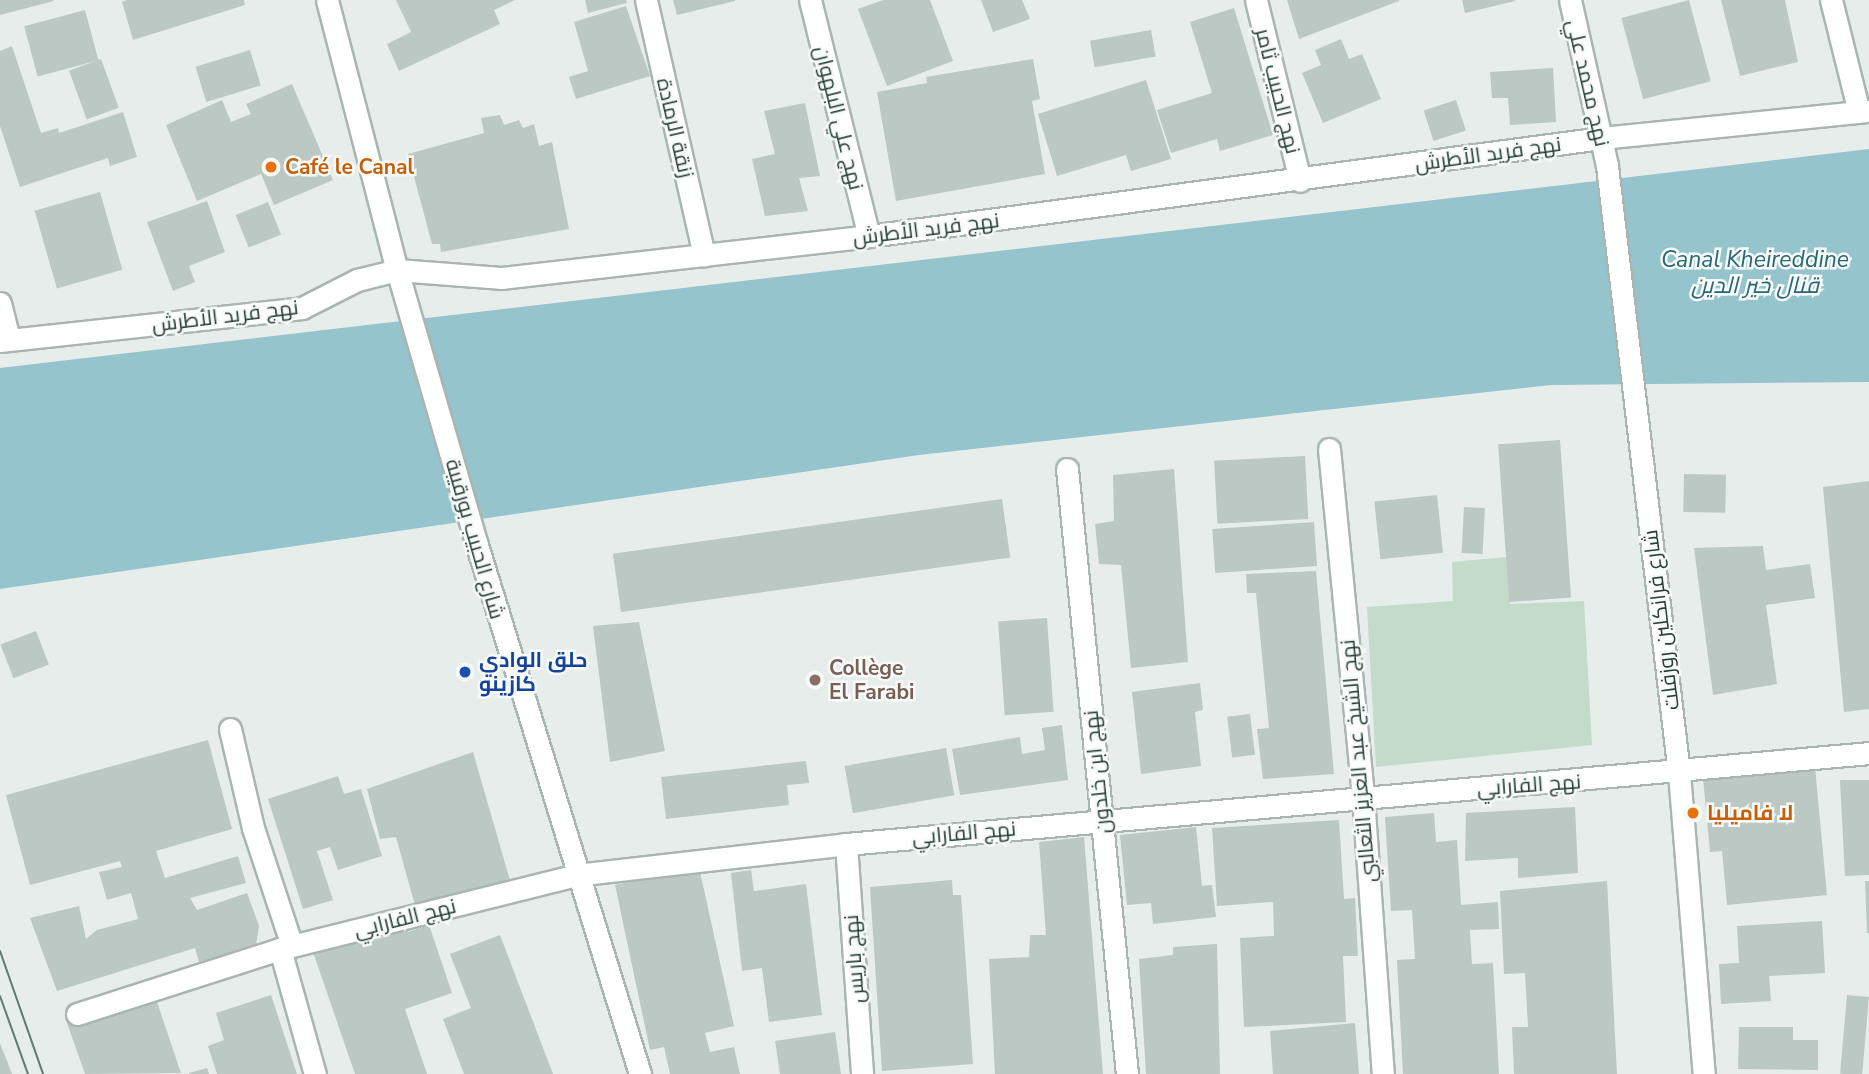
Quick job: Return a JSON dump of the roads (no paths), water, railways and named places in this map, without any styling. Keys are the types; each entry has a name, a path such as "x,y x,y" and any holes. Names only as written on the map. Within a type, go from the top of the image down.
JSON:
{"street":[{"name":"شارع الحبيب بورقيبة","path":"327,0 399,276 477,545 576,875 640,1074"},
{"name":"زنقة الرمادة","path":"646,0 704,255"},
{"name":"نهج علي البلهوان","path":"810,0 869,236"},
{"name":"نهج الحبيب ثامر","path":"1256,0 1300,181"},
{"name":"نهج محمد علي","path":"1570,0 1607,166"},
{"path":"1831,0 1864,111"},
{"name":"نهج فريد الأطرش","path":"4,340 302,309 357,280 399,276 502,278 869,236 1300,181 1602,138 1864,111"},
{"name":"شارع فرانكلين روزفلت","path":"1607,166 1679,773 1704,1074"},
{"path":"0,303 4,340"},
{"name":"نهج الشيخ عبد العزيز الثعالبي","path":"1329,449 1363,797 1383,1074"},
{"name":"نهج ابن خلدون","path":"1068,469 1127,1074"},
{"path":"230,729 253,828 286,947 315,1074"},
{"name":"نهج الفارابي","path":"77,1014 286,947 576,875 846,844 1363,797 1679,773 1869,753"},
{"name":"نهج باريس","path":"846,844 862,1074"}],"water":[{"name":"Canal Kheireddine قنال خير الدين","path":"1869,149 1869,382 1551,385 919,455 0,589 0,368"}],"tram line":[{"path":"0,951 43,1074"},
{"path":"0,996 28,1074"}],"place":[{"name":"Café le Canal","path":"271,167"},
{"name":"حلق الوادي كازينو","path":"465,672"},
{"name":"Collège El Farabi","path":"815,680"},
{"name":"لا فاميليا","path":"1693,813"}]}
